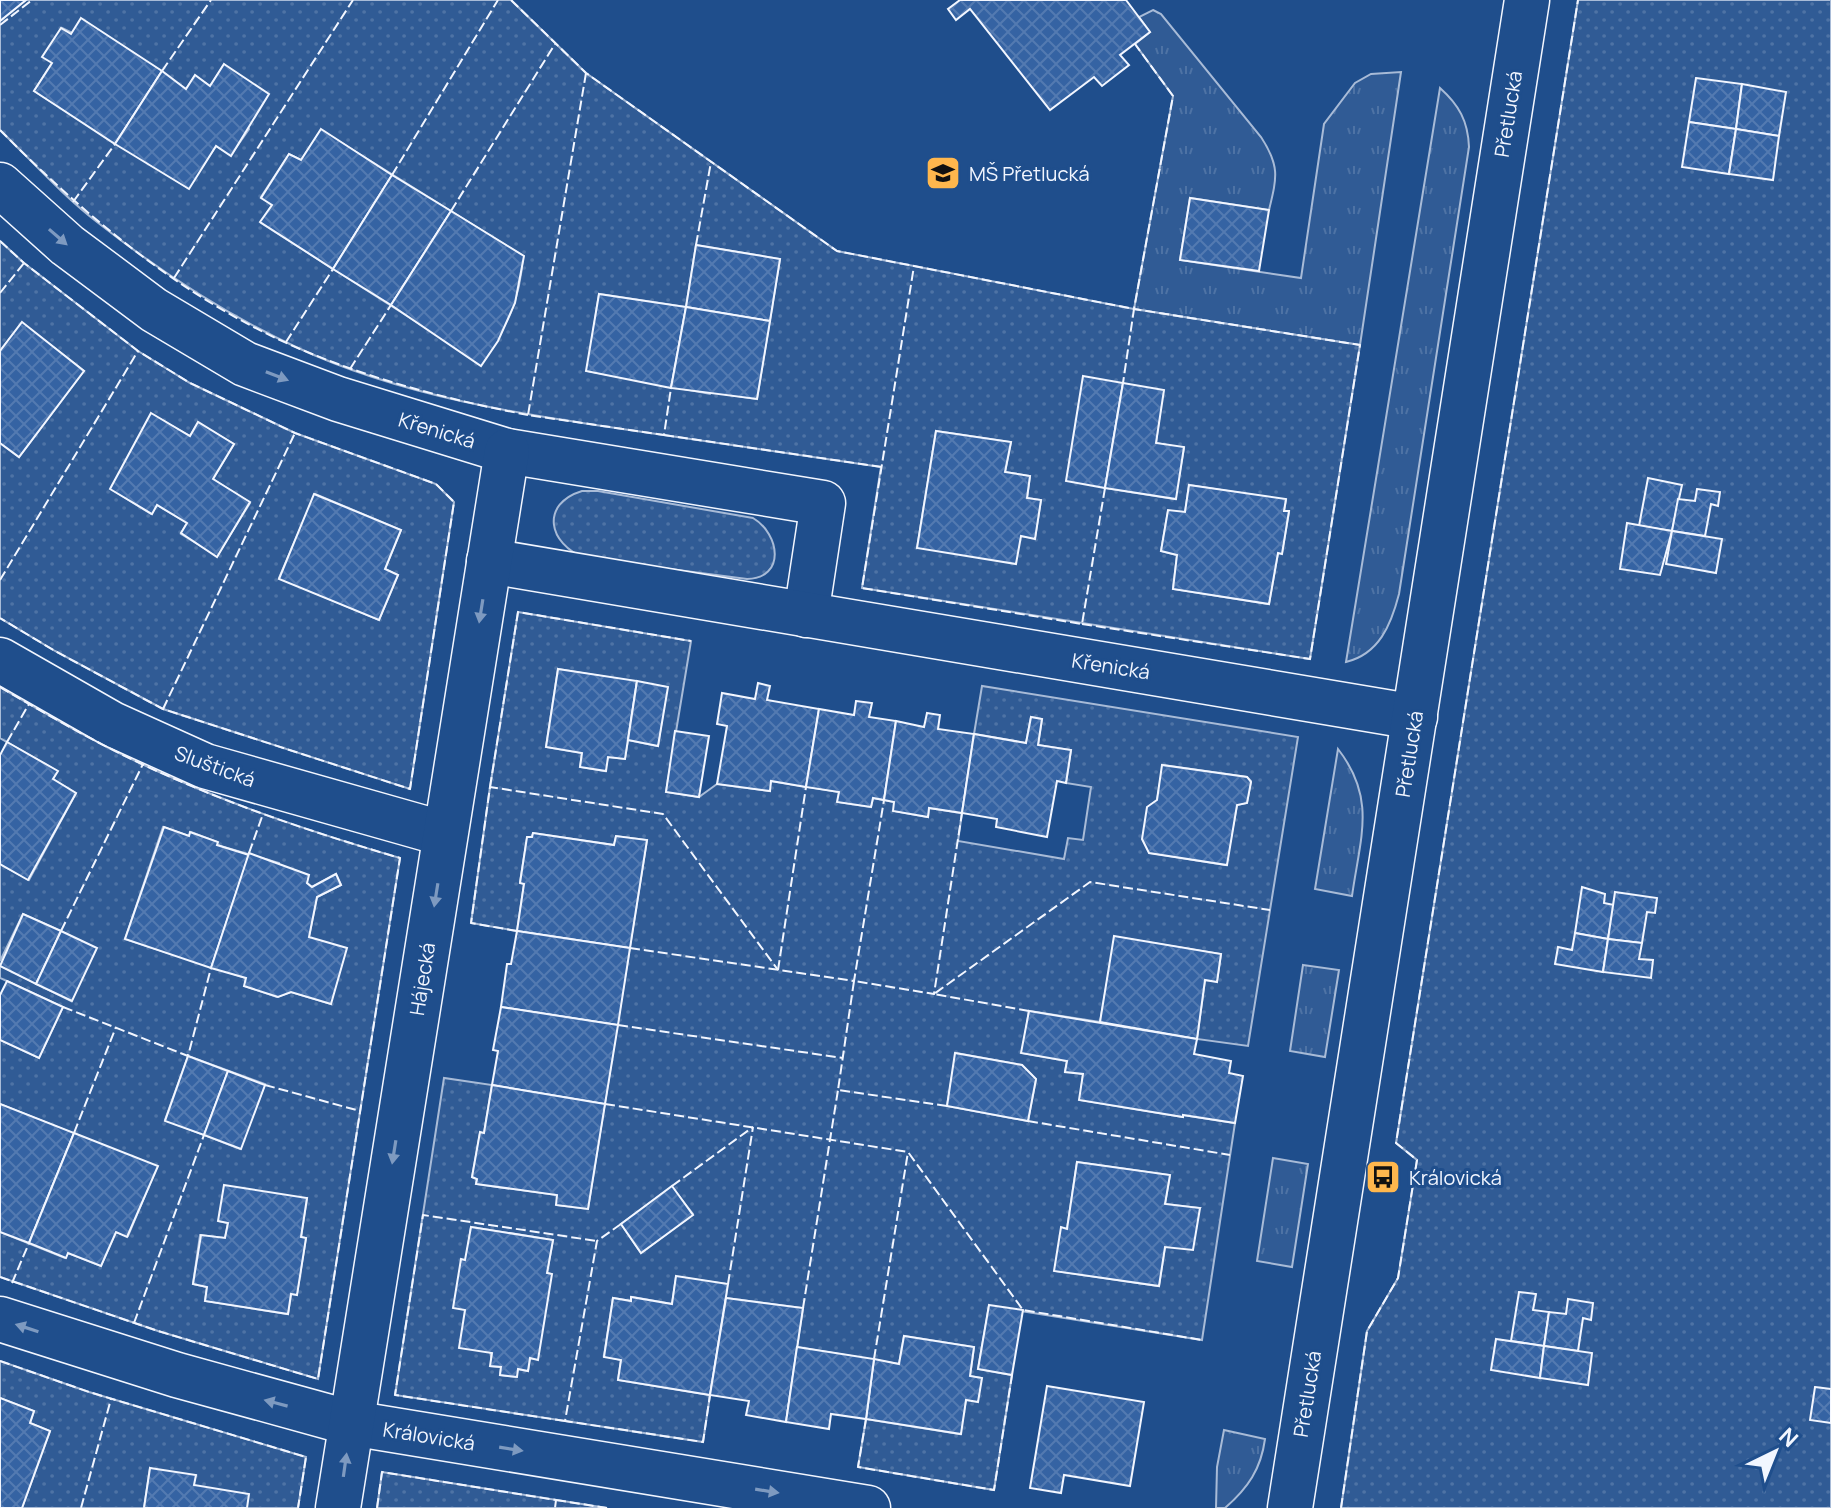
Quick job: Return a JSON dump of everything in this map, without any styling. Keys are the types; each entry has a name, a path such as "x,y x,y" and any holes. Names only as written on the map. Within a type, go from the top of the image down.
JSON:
{"street":[{"name":"Přetlucká","path":"1290,1508 1527,0"},
{"name":"Křenická","path":"0,185 67,245 154,310 245,364 338,399 507,451 823,503 806,615"},
{"name":"Hájecká","path":"338,1508 507,451"},
{"name":"Křenická","path":"489,561 1415,717"},
{"name":"Sluštická","path":"0,660 112,724 205,766 445,834"},
{"name":"Královická","path":"0,1319 177,1375 351,1423 868,1508"}],"green space":[{"path":"26,0 511,0 586,73 837,251 1134,309 1360,345 1310,659 862,588 881,467 506,410 378,379 296,347 218,306 120,240 72,201 0,130 0,21","holes":["62,28 186,89 195,76 210,86 224,65 249,129 231,155 216,146 188,188 34,91 52,63","321,130 523,256 511,313 497,338 478,361 261,223 272,205 261,197 289,154 301,160","696,245 780,259 757,399 710,394 587,371 599,294 686,307","1163,390 1156,443 1184,448 1175,499 1105,488","936,431 1011,442 1005,472 1030,476 1027,498 1041,500 1035,538 1021,536 917,548","1189,485 1286,500 1284,511 1289,512 1269,604 1173,589 1177,555 1161,551 1168,511 1185,512"]},
{"path":"1578,0 1831,0 1831,1508 1341,1508 1367,1331 1398,1278 1417,1160 1396,1143"},
{"path":"1153,10 1161,14 1261,137 1275,172 1269,210 1190,198 1180,260 1301,278 1324,124 1355,83 1371,74 1401,72 1360,345 1134,309 1173,96 1135,44 1150,32 1139,17"},
{"path":"1440,88 1461,114 1469,147 1399,594 1382,637 1367,652 1346,662"},
{"path":"0,241 138,351 190,383 295,433 436,484 454,502 410,789 163,709 0,618 0,443 19,457 84,371 22,323 0,351","holes":["151,414 190,436 198,423 234,444 213,479 250,503 217,556 181,534 187,523 157,505 151,514 111,489","315,494 401,530 385,569 398,575 379,620 279,578"]},
{"path":"582,491 598,491 753,518 769,534 775,554 773,563 760,577 747,579 585,558 563,543 554,524 560,505"},
{"path":"518,612 691,641 666,792 699,797 717,784 769,791 771,781 839,792 838,802 871,807 873,798 894,802 894,811 928,817 929,808 962,813 958,841 1064,859 1068,838 1083,840 1091,787 1066,783 1071,750 1038,745 1042,719 1031,717 1026,743 974,734 982,686 1298,737 1248,1046 1197,1039 1205,980 1217,981 1221,954 1115,937 1100,1022 1029,1011 1022,1053 1067,1061 1065,1071 1083,1074 1080,1100 1235,1123 1202,1340 989,1306 978,1369 1012,1375 994,1490 858,1467 866,1419 960,1434 966,1400 981,1378 970,1376 974,1347 904,1336 899,1364 797,1347 803,1308 726,1298 727,1284 676,1277 672,1304 632,1297 631,1301 613,1298 604,1356 621,1360 618,1380 710,1395 703,1442 395,1395 444,1078 492,1085 472,1177 477,1179 476,1184 557,1195 557,1205 588,1209 647,840 616,836 614,845 533,833 532,837 527,838 517,931 471,923","holes":["558,669 667,687 658,746 628,740 625,759 608,757 605,771 580,767 582,753 546,747","1163,765 1247,777 1251,781 1247,803 1237,805 1226,865 1150,853 1147,808 1157,800","956,1053 1022,1065 1036,1079 1028,1121 947,1106","1077,1162 1170,1175 1165,1204 1200,1208 1165,1247 1159,1286 1055,1271 1062,1228 1067,1229","672,1187 693,1214 641,1253 621,1224","471,1227 553,1240 547,1273 551,1274 537,1359 530,1358 528,1371 518,1369 516,1377 500,1375 501,1367 491,1366 486,1342 465,1310 464,1281"]},
{"path":"0,687 111,749 180,781 288,823 400,858 318,1379 158,1331 0,1277 0,1232 65,1258 68,1253 101,1266 116,1232 128,1236 157,1167 0,1104 0,1040 39,1058 63,1007 0,978 0,966 71,1001 61,931 23,914 0,961 0,864 29,880 76,793 53,779 57,771 0,738","holes":["163,827 189,836 191,832 217,842 217,845 279,863 312,887 336,874 341,885 317,897 309,937 331,1004 291,992 277,997 245,986 246,978 125,939","188,1056 265,1084 240,1149 165,1120","307,1198 301,1237 306,1238 297,1294 291,1294 288,1314 205,1301 207,1287 193,1284 200,1235 225,1238 228,1223 218,1221"]},
{"path":"1338,749 1350,767 1362,802 1363,820 1352,896 1315,889"},
{"path":"1303,965 1339,970 1325,1057 1290,1051"},
{"path":"1273,1158 1308,1164 1292,1267 1257,1261"},
{"path":"0,1361 89,1392 306,1457 298,1508 247,1508 150,1468 144,1508 22,1508 50,1431 30,1423 34,1411 0,1398"},
{"path":"1224,1430 1265,1439 1257,1469 1247,1485 1225,1508 1216,1508 1217,1467"},
{"path":"382,1472 607,1508 377,1508"}],"building":[{"path":"0,0 26,0 0,21"},
{"path":"960,0 1126,0 1150,32 1120,55 1129,65 1102,86 1094,77 1050,110 970,9 956,20 948,9"},
{"path":"81,18 162,71 115,144 34,91 52,63 42,57 61,28 71,34"},
{"path":"224,64 269,94 231,156 216,146 189,189 115,144 162,71 186,89 195,75 210,86"},
{"path":"1696,78 1742,84 1736,129 1689,122"},
{"path":"1742,84 1786,92 1779,136 1736,129"},
{"path":"1689,122 1736,129 1729,174 1682,167"},
{"path":"321,129 392,175 333,269 260,222 272,205 261,198 289,154 301,160"},
{"path":"1736,129 1779,136 1773,180 1729,174"},
{"path":"392,175 451,211 391,305 333,269"},
{"path":"1190,198 1269,210 1259,271 1180,260"},
{"path":"451,211 524,256 515,303 498,341 481,366 391,305"},
{"path":"696,245 780,259 770,321 686,307"},
{"path":"599,294 686,307 671,388 586,371"},
{"path":"686,307 770,321 757,399 671,388"},
{"path":"22,322 84,371 19,457 0,443 0,351"},
{"path":"1083,376 1123,383 1105,488 1066,481"},
{"path":"1123,383 1164,390 1156,443 1184,447 1176,499 1105,488"},
{"path":"151,413 190,436 198,422 234,444 213,479 250,502 217,557 181,533 187,523 157,505 152,514 110,489"},
{"path":"936,431 1011,442 1005,472 1030,476 1027,498 1041,500 1035,539 1021,536 1016,564 917,548"},
{"path":"1648,478 1682,485 1672,531 1639,526"},
{"path":"1189,485 1286,499 1284,511 1289,511 1269,604 1173,589 1177,555 1161,551 1168,510 1185,512"},
{"path":"1697,489 1720,492 1718,506 1711,504 1705,536 1672,531 1678,499 1695,501"},
{"path":"314,494 401,530 385,569 398,575 379,620 279,579"},
{"path":"1627,523 1672,531 1660,575 1620,569"},
{"path":"1672,531 1722,539 1716,573 1666,564"},
{"path":"558,669 637,681 625,759 608,757 606,771 580,767 582,753 546,747"},
{"path":"637,681 668,687 658,746 628,740"},
{"path":"758,683 770,686 767,700 819,709 806,787 771,781 770,791 717,784 727,726 717,724 722,693 755,699"},
{"path":"856,701 872,703 869,717 896,721 884,800 873,798 871,807 837,802 839,792 806,787 819,709 854,715"},
{"path":"927,713 940,715 938,729 974,734 962,813 929,808 928,817 893,811 894,802 884,800 896,721 924,727"},
{"path":"1031,717 1042,719 1038,745 1071,750 1066,783 1057,781 1047,837 996,827 997,819 962,813 974,734 1026,743"},
{"path":"675,731 709,736 699,797 666,792"},
{"path":"7,742 58,771 53,779 76,793 28,880 0,864 0,755"},
{"path":"1162,765 1247,777 1251,782 1247,803 1237,805 1227,865 1149,853 1142,839 1147,807 1157,800"},
{"path":"164,827 189,836 190,832 249,855 211,968 125,939"},
{"path":"533,833 614,845 616,836 647,840 630,948 517,931 527,837 532,837"},
{"path":"249,853 309,875 307,883 312,887 336,874 341,885 317,897 309,937 347,948 331,1004 291,992 278,997 244,986 246,978 211,968"},
{"path":"1582,887 1605,894 1604,903 1614,905 1608,939 1575,933"},
{"path":"1615,892 1657,898 1655,913 1647,912 1642,943 1608,939"},
{"path":"23,914 61,931 36,984 0,966"},
{"path":"61,931 97,948 72,1001 36,984"},
{"path":"517,931 630,948 618,1025 501,1007 507,964 511,964"},
{"path":"1575,933 1608,939 1603,972 1555,964 1558,947 1572,950"},
{"path":"1114,936 1221,954 1217,982 1205,980 1197,1039 1100,1022"},
{"path":"1608,939 1642,943 1639,959 1653,960 1651,978 1603,972"},
{"path":"7,981 63,1007 39,1058 0,1040 0,995"},
{"path":"501,1007 618,1025 605,1104 492,1085 498,1051 493,1050"},
{"path":"1029,1011 1197,1039 1194,1054 1231,1061 1229,1073 1243,1076 1235,1123 1079,1100 1083,1074 1065,1072 1067,1061 1021,1053"},
{"path":"955,1053 1022,1065 1036,1079 1028,1121 947,1106"},
{"path":"188,1056 228,1071 204,1135 165,1121"},
{"path":"228,1071 265,1085 241,1149 204,1135"},
{"path":"492,1085 605,1104 588,1209 556,1205 557,1195 476,1184 477,1179 472,1177"},
{"path":"0,1104 74,1133 29,1243 0,1232"},
{"path":"74,1133 158,1166 127,1237 116,1232 101,1266 68,1253 66,1258 29,1243"},
{"path":"1077,1162 1170,1175 1165,1204 1200,1208 1193,1250 1165,1247 1159,1286 1054,1271 1061,1227 1067,1229"},
{"path":"224,1185 307,1198 301,1237 306,1238 297,1295 291,1294 288,1314 205,1301 207,1287 193,1284 201,1235 225,1238 228,1223 218,1221"},
{"path":"672,1186 693,1215 641,1253 621,1224"},
{"path":"471,1227 553,1240 547,1273 552,1274 538,1360 530,1358 528,1371 518,1369 517,1377 500,1375 501,1367 490,1366 492,1353 459,1348 465,1310 453,1308 461,1259 465,1260"},
{"path":"676,1276 728,1284 710,1395 618,1380 621,1360 604,1357 613,1298 631,1301 631,1297 672,1304"},
{"path":"1519,1292 1536,1294 1533,1310 1549,1312 1544,1346 1511,1341"},
{"path":"726,1298 803,1308 786,1422 746,1415 749,1401 710,1395"},
{"path":"1568,1299 1593,1303 1591,1320 1583,1318 1578,1351 1544,1346 1549,1312 1566,1314"},
{"path":"989,1305 1023,1310 1012,1375 978,1369"},
{"path":"904,1336 974,1347 970,1376 982,1378 978,1402 966,1400 961,1434 866,1419 874,1359 899,1364"},
{"path":"1496,1339 1544,1346 1540,1378 1491,1370"},
{"path":"1544,1346 1592,1353 1588,1385 1540,1378"},
{"path":"797,1347 874,1359 866,1419 831,1414 829,1429 786,1422"},
{"path":"1047,1386 1144,1402 1130,1486 1064,1475 1061,1493 1030,1488"},
{"path":"1815,1387 1831,1389 1831,1423 1810,1420"},
{"path":"0,1398 34,1411 30,1423 50,1431 22,1508 0,1508"},
{"path":"150,1468 196,1475 194,1485 249,1494 247,1508 144,1508"}],"fence":[{"path":"0,25 32,0"},
{"path":"162,71 211,0"},
{"path":"174,278 353,0"},
{"path":"392,175 498,0"},
{"path":"511,0 586,73 837,251 914,266"},
{"path":"1341,1508 1367,1331 1398,1278 1417,1160 1396,1143 1578,0"},
{"path":"451,211 555,44"},
{"path":"1082,624 1310,659 1360,345 1134,309 1173,96 1135,44"},
{"path":"586,73 528,415 664,435 671,388"},
{"path":"0,130 67,194 140,254 177,281 258,329 300,349 384,380 528,415"},
{"path":"73,202 115,144"},
{"path":"696,245 711,162"},
{"path":"0,241 138,351 190,383 295,433 436,484 454,502 410,789 163,709 0,618"},
{"path":"0,293 24,263"},
{"path":"1105,488 1082,624 862,588 914,266 1134,309 1123,383"},
{"path":"286,342 333,269"},
{"path":"350,369 391,305"},
{"path":"0,580 138,351"},
{"path":"163,709 295,433"},
{"path":"664,435 882,467"},
{"path":"490,787 518,612 691,641"},
{"path":"0,687 111,749 180,781 288,823 400,858 318,1379 158,1331 0,1277"},
{"path":"7,742 29,704"},
{"path":"61,931 143,764"},
{"path":"517,931 471,923 490,787 663,814 778,970"},
{"path":"778,970 806,787"},
{"path":"630,948 854,981 884,800"},
{"path":"947,1106 838,1090 854,981 934,994 962,813"},
{"path":"249,853 263,814"},
{"path":"1029,1011 934,994 1090,882 1270,910"},
{"path":"63,1007 188,1056 211,968"},
{"path":"618,1025 843,1058"},
{"path":"74,1133 116,1027"},
{"path":"265,1085 360,1111"},
{"path":"803,1308 838,1090"},
{"path":"605,1104 908,1152 1023,1310 1202,1340"},
{"path":"1028,1121 1230,1155"},
{"path":"672,1186 753,1127"},
{"path":"728,1284 753,1127"},
{"path":"134,1323 204,1135"},
{"path":"874,1359 908,1152"},
{"path":"565,1421 395,1395 423,1215 597,1241"},
{"path":"621,1224 597,1241 565,1421 703,1442 710,1395"},
{"path":"12,1283 29,1243"},
{"path":"0,1361 89,1392 306,1457 298,1508"},
{"path":"866,1419 858,1467 994,1490 1012,1375"},
{"path":"81,1508 111,1399"},
{"path":"377,1508 382,1472 556,1500 555,1508"},
{"path":"556,1500 607,1508"}],"place":[{"name":"MŠ Přetlucká","path":"943,173"},
{"name":"Královická","path":"1383,1177"}]}
